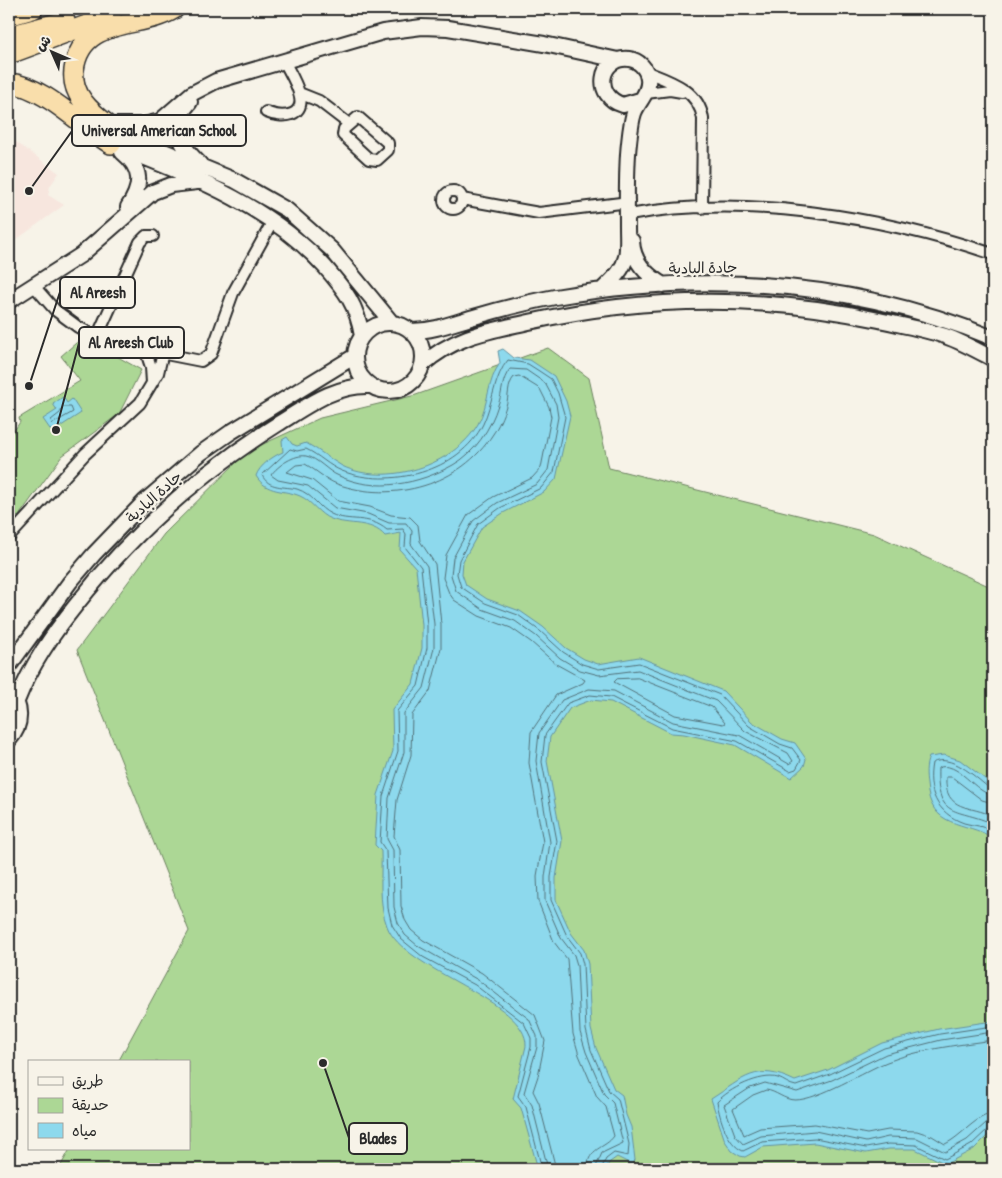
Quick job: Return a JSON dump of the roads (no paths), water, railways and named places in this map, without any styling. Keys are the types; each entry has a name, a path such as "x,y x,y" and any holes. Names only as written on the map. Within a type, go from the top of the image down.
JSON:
{"highway":[{"path":"9,16 33,9"},
{"path":"108,125 90,111 75,87 75,58 84,44 100,32 174,9"},
{"path":"9,36 72,19 127,10"},
{"path":"9,54 127,10"},
{"path":"9,83 21,84 32,89 58,105 87,130 111,144"}],"street":[{"path":"108,125 144,125 160,121 199,89 237,74 383,32 422,27 448,28 575,50 618,60 633,60 641,64 647,72 649,83 634,116 629,141 629,212 624,262 619,272 602,290"},
{"path":"575,50 594,62 603,77"},
{"path":"618,60 608,67 603,77 603,84 607,95 617,103 624,117 629,141"},
{"path":"266,112 281,117 291,115 298,108 299,93 284,61"},
{"path":"647,72 688,92 698,103 703,119 702,208"},
{"path":"199,89 180,118 178,129 180,144 203,176"},
{"path":"617,103 629,104 643,96 670,90 688,92"},
{"path":"299,93 319,101 349,124"},
{"path":"356,117 362,119 386,141 389,145 388,150 377,160 369,159 344,135 344,129 349,124 356,117"},
{"path":"108,125 203,176 273,221 314,256 348,295 358,314 362,336 355,356 361,376 371,386 392,391 405,387 416,378 422,365 423,350 412,331 392,323 378,324 362,336"},
{"path":"111,144 203,176 252,189 303,222 332,250 392,323"},
{"path":"111,144 132,160 137,172 136,192 121,218"},
{"path":"9,301 81,255 142,200 158,189 203,176"},
{"path":"462,199 539,213 629,212 702,208 774,210 842,218 921,233 993,254"},
{"path":"629,212 636,259 647,274 663,285"},
{"path":"37,284 59,312 78,327 98,337 120,345 163,352 197,361 208,357 233,293 273,221"},
{"path":"98,337 140,242 146,236 153,236"},
{"name":"جادة البادية","path":"412,331 433,330 524,304 602,290 663,285 750,284 831,292 892,303 934,315 993,338"},
{"path":"422,365 439,350 451,343 504,328 588,310 688,302 788,305 855,315 945,336 993,359"},
{"path":"145,349 151,367 152,384"},
{"path":"9,537 85,454 135,408 160,369 163,352"},
{"name":"جادة البادية","path":"9,666 70,582 100,547 145,501 201,453 231,432 355,356"},
{"name":"جادة البادية","path":"13,695 37,658 84,594 122,550 177,497 237,450 298,412 343,388 371,386"},
{"path":"9,740 19,720 13,695"}],"water":[{"path":"503,349 514,358 530,360 554,376 566,401 570,416 556,479 544,492 503,513 482,527 463,561 462,574 466,585 487,599 520,611 543,627 566,648 584,659 598,664 639,657 723,691 752,722 782,739 795,743 806,759 804,766 791,778 735,745 671,733 611,702 591,700 570,708 550,737 547,761 562,841 556,878 556,900 571,933 584,950 588,964 591,1029 596,1048 614,1089 622,1095 626,1115 631,1127 635,1160 631,1164 617,1157 605,1169 538,1169 521,1108 513,1099 526,1046 521,1029 507,1014 487,1000 416,957 398,942 387,926 384,917 381,899 381,851 375,845 378,795 393,751 392,710 413,684 422,648 422,625 416,568 400,550 401,533 385,536 367,525 331,519 304,498 265,486 256,476 267,462 283,452 282,440 287,437 292,444 297,446 306,443 342,466 359,472 378,474 398,473 418,469 436,461 453,451 467,439 478,424 493,377 500,363 498,351"},
{"path":"63,397 67,403 72,399 81,413 52,432 43,419 57,410 53,404"},
{"path":"944,755 960,760 993,785 993,838 942,817 935,809 930,799 927,784 927,764 929,757"},
{"path":"993,1021 993,1130 974,1149 946,1164 915,1149 889,1149 866,1153 815,1143 763,1147 745,1157 732,1151 725,1141 711,1099 742,1079 760,1073 770,1073 782,1075 795,1081 828,1070 882,1043 939,1029"}],"place":[{"name":"Universal American School","path":"29,191"},
{"name":"Al Areesh","path":"29,386"},
{"name":"Al Areesh Club","path":"56,430"},
{"name":"Blades","path":"323,1063"}]}
